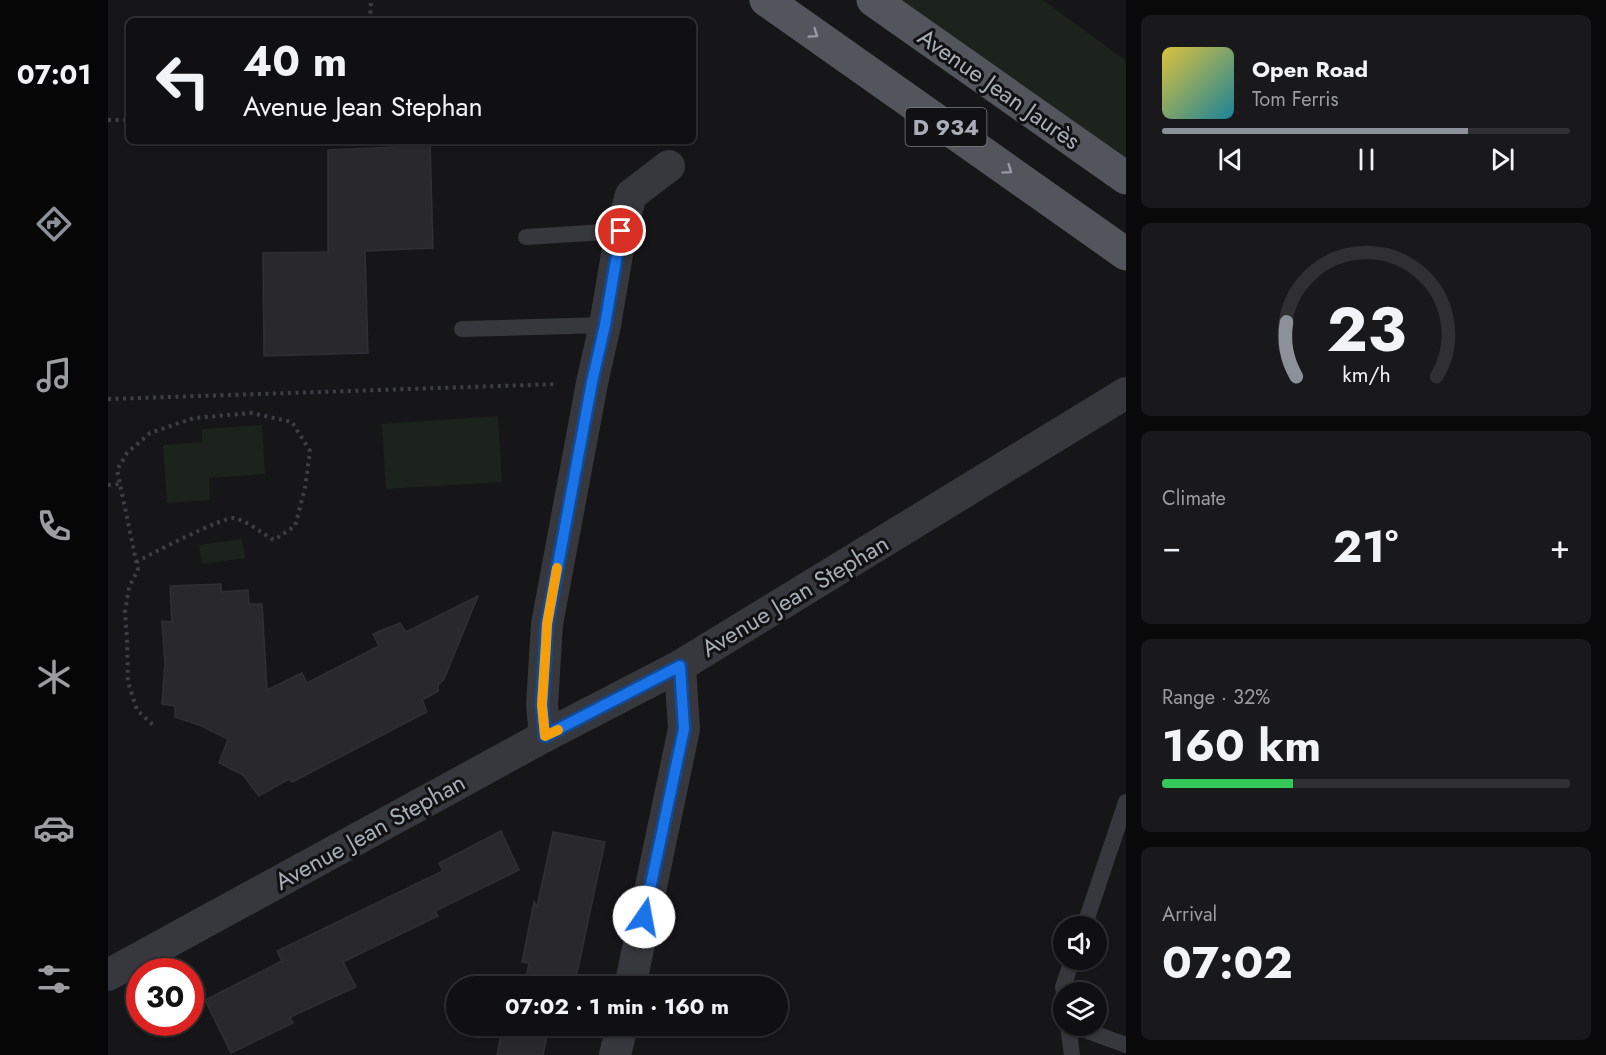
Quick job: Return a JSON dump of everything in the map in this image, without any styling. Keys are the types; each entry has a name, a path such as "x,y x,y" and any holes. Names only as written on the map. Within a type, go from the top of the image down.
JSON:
{"main road":[{"name":"D 934","path":"766,0 1126,254"},
{"name":"Avenue Jean Jaurès","path":"873,0 1126,178"}],"street":[{"path":"545,736 542,705 547,624 621,231 631,195 669,166"},
{"name":"Avenue Jean Stephan","path":"108,975 545,736 680,666 1126,393"},
{"path":"632,976 684,729 680,666"},
{"path":"615,1055 619,1036"}],"lane":[{"path":"526,237 621,231"},
{"path":"462,329 605,325"},
{"path":"1088,916 1126,802"},
{"path":"1069,1036 1072,1055"},
{"path":"1101,1036 1126,1045"}],"path":[{"path":"370,0 370,18"},
{"path":"108,120 126,120"},
{"path":"108,399 592,382"},
{"path":"136,562 231,518 245,522 274,540 295,526 305,488 310,451 292,422 251,412 194,418 150,433 127,453 117,470 136,562 138,570 129,587 125,612 128,639 128,682 137,710 153,725"},
{"path":"108,485 120,484"}],"shaded area":[{"path":"895,0 1043,0 1126,61 1126,163"},
{"path":"498,416 502,482 386,489 382,424"},
{"path":"262,425 265,474 209,478 210,500 167,503 163,445 202,442 202,429"},
{"path":"242,539 245,558 202,564 199,545"}],"building":[{"path":"395,144 430,144 433,248 365,251 368,353 264,356 263,253 328,252 328,150 395,147"},
{"path":"221,584 221,592 248,590 249,604 262,604 267,690 302,673 307,683 379,646 373,634 400,623 406,632 478,596 444,679 438,685 438,691 422,700 427,712 292,782 289,779 259,796 243,775 219,763 228,739 202,726 175,717 175,706 162,704 165,663 162,621 172,622 170,586"},
{"path":"501,831 519,870 435,911 438,916 343,962 356,987 290,1017 293,1023 231,1053 205,1000 282,961 277,951 443,871 439,863"},
{"path":"553,832 605,842 576,976 526,976 529,963 522,962 534,902 537,907"},
{"path":"501,1036 547,1036 543,1055 497,1055"}],"slow traffic":[{"path":"557,568 547,624 542,705 545,736 558,730"}],"route":[{"path":"621,231 547,624 542,705 545,736 680,666 684,729 644,917"}]}
